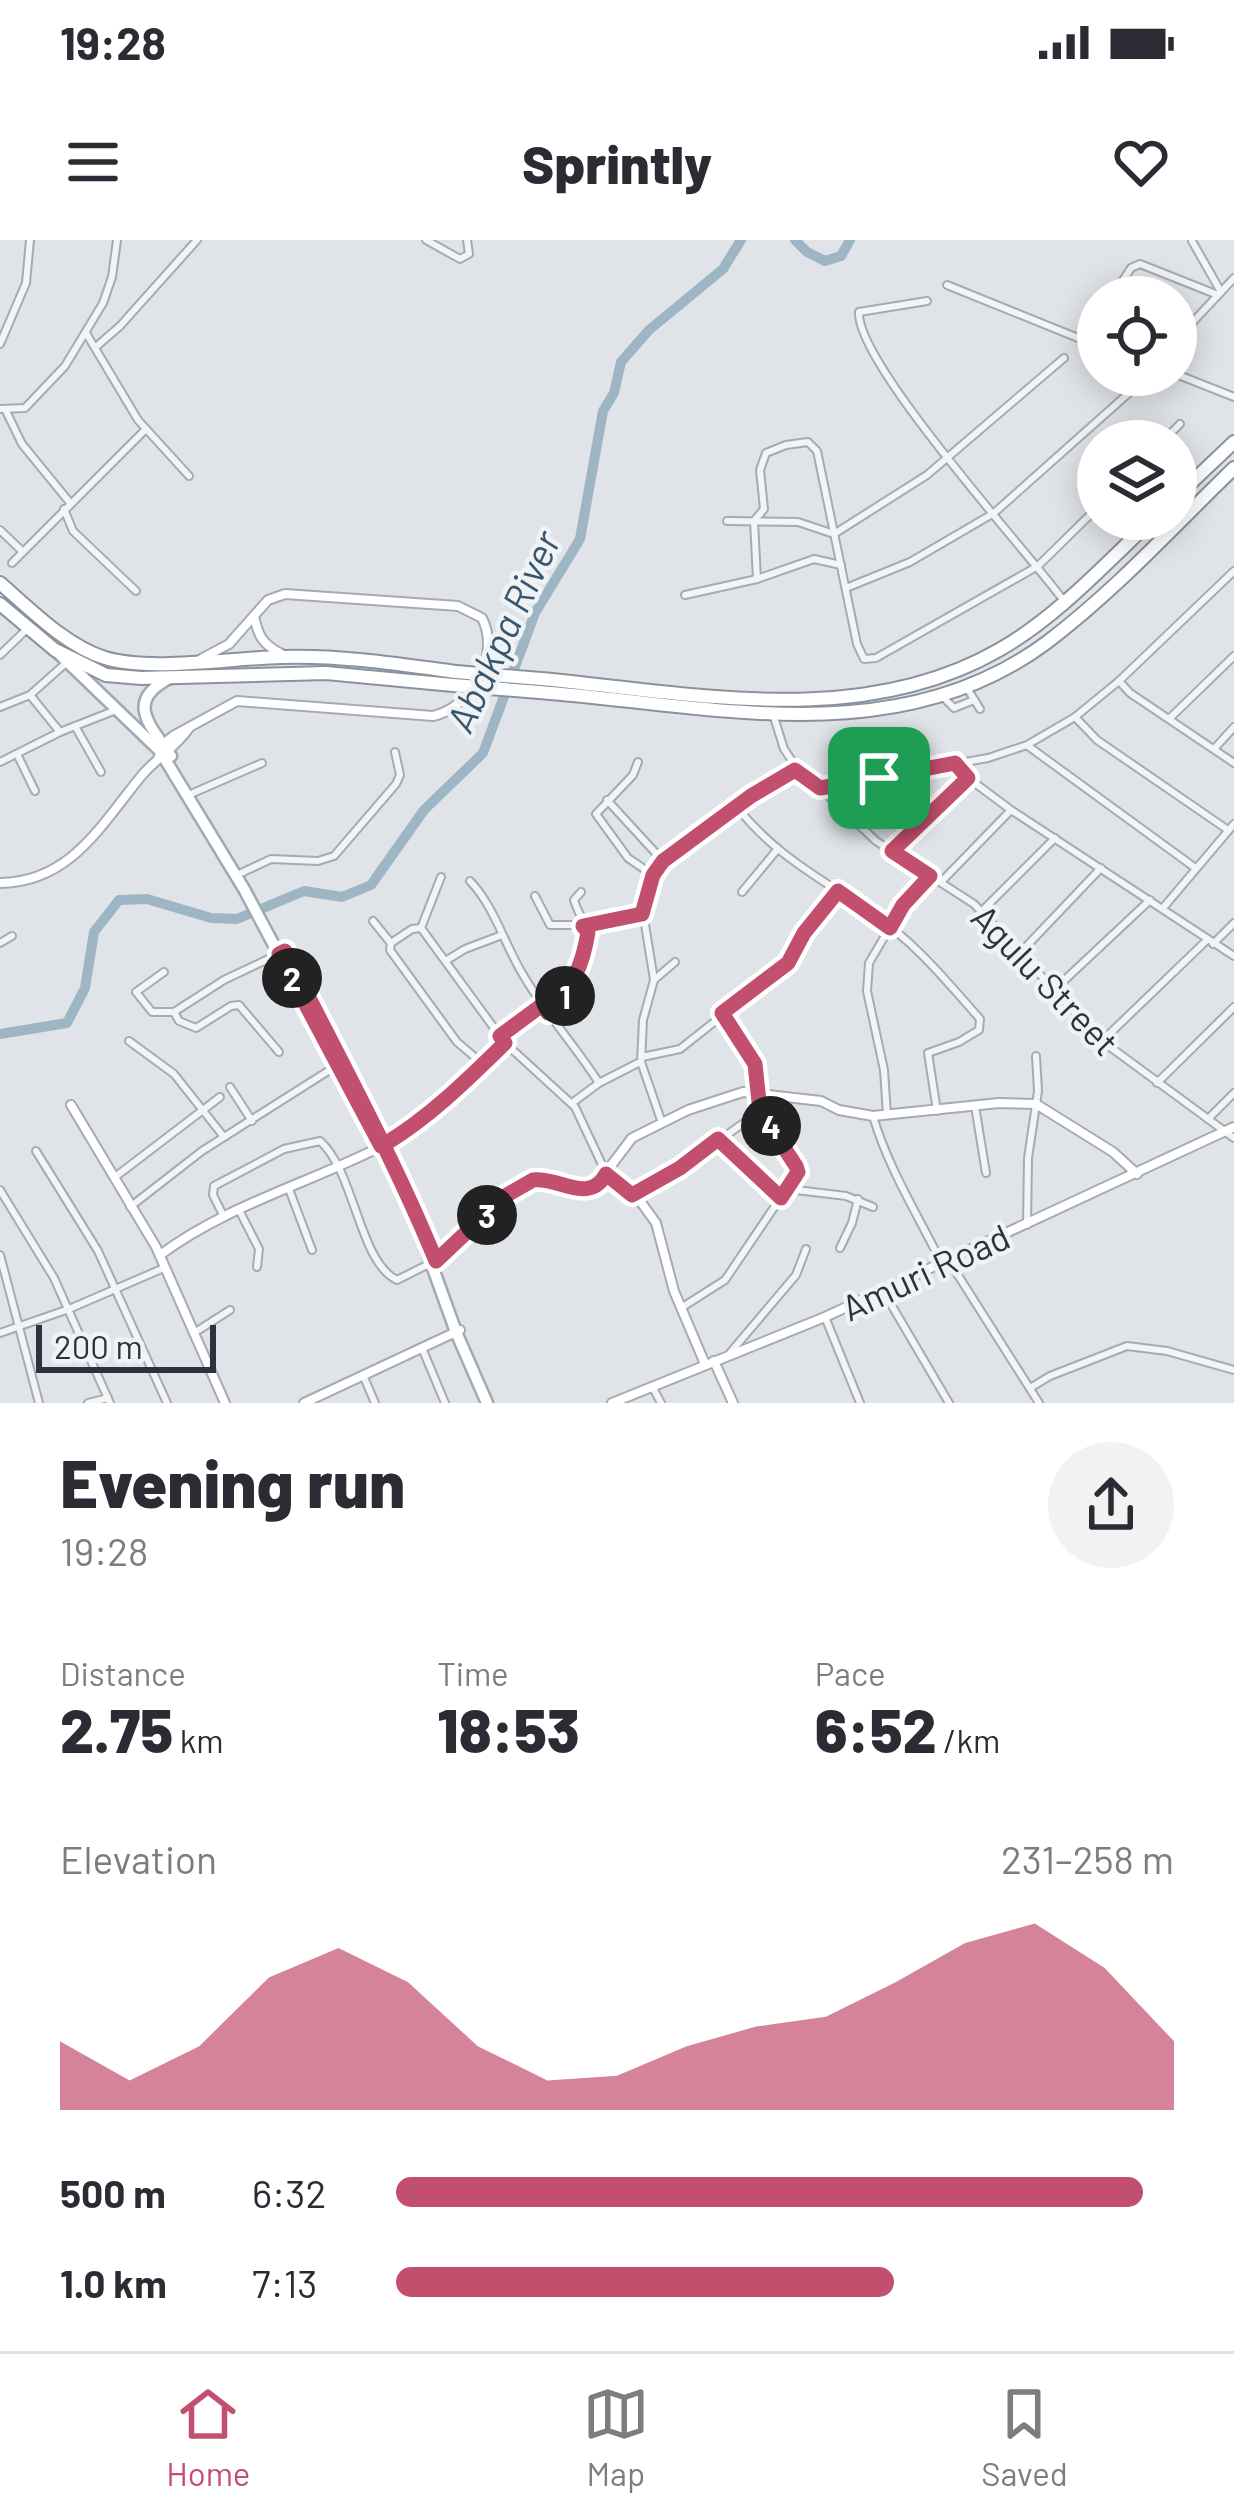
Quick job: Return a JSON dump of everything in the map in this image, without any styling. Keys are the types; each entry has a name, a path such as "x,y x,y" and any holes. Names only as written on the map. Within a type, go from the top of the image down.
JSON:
{"highway":[{"path":"1197,477 1234,442"},
{"path":"0,583 66,637 102,657 152,665 286,656 773,714 859,714 971,694 1078,618 1234,468"},
{"path":"540,686 793,700 858,697 921,684 1010,644 1130,540"},
{"path":"0,604 55,650 106,675 454,678"}],"main road":[{"path":"55,650 162,750 194,793 238,874"},
{"path":"175,676 144,697 147,722 269,927 383,1145 490,1403"}],"street":[{"path":"0,344 26,283 30,240"},
{"path":"117,240 109,292 86,333 35,400 25,408 3,410 67,507 73,531 136,591"},
{"path":"97,346 196,240"},
{"path":"426,240 460,259 471,248 466,240"},
{"path":"1192,242 1219,293"},
{"path":"1126,276 1140,264 1173,276"},
{"path":"1197,317 1234,278"},
{"path":"947,285 1077,338"},
{"path":"1197,285 1219,293"},
{"path":"927,301 863,310 858,315 859,328 894,387 1064,602"},
{"path":"86,333 124,400 189,476"},
{"path":"834,534 950,457 1064,358"},
{"path":"1197,382 1234,397"},
{"path":"847,588 910,562 994,514 1126,396"},
{"path":"12,563 146,429"},
{"path":"757,579 754,521 764,509 763,458 776,448 808,442 817,451 864,658 876,658 1038,566 1077,528"},
{"path":"727,521 798,522 834,534"},
{"path":"0,530 22,550"},
{"path":"685,595 814,560 841,565"},
{"path":"820,788 1027,745 1075,717 1119,681 1234,571"},
{"path":"0,883 34,879 66,864 95,837 162,750 190,727 238,701 445,714 466,696 488,659 490,646 482,619 458,606 285,594 268,600 229,644 200,660"},
{"path":"254,614 256,632 265,646 286,656"},
{"path":"0,655 28,628"},
{"path":"1170,718 1234,656"},
{"path":"0,707 30,695 66,663"},
{"path":"1119,681 1234,764"},
{"path":"971,694 980,710"},
{"path":"30,695 60,732"},
{"path":"0,762 119,708"},
{"path":"662,1123 642,1059 643,1019 655,980 642,914 653,875 663,861 795,770 773,714"},
{"path":"1075,717 1097,740 1231,827 1162,909"},
{"path":"74,726 100,772"},
{"path":"1214,749 1234,727"},
{"path":"1027,745 1194,868"},
{"path":"238,874 271,860 326,861 396,784 400,775 395,752"},
{"path":"17,754 35,791"},
{"path":"638,762 633,775 597,811 628,858 653,875"},
{"path":"194,793 262,763"},
{"path":"955,763 1012,810 1234,956"},
{"name":"Agulu Street","path":"795,770 892,851 982,911 1102,1041 1231,1133"},
{"path":"892,851 968,778"},
{"path":"608,800 663,861"},
{"path":"736,807 776,851 890,928 947,982 982,1024 959,1042 928,1053 937,1111"},
{"path":"942,881 1012,810"},
{"path":"982,911 1055,838"},
{"path":"742,892 776,851"},
{"path":"1019,954 1101,868"},
{"path":"887,1115 884,1070 866,979 874,951 903,905 930,876"},
{"path":"421,928 442,878"},
{"path":"470,881 488,904 542,1005 599,1083"},
{"path":"572,1103 642,1059 680,1049 788,963 804,933 838,891"},
{"path":"548,1013 563,1000 580,967 584,927 574,900 581,892"},
{"path":"535,896 550,925 584,927 642,914"},
{"path":"1054,990 1150,900"},
{"path":"373,922 391,943"},
{"path":"1102,1041 1234,923"},
{"path":"421,928 391,943 389,950 457,1042 484,1064"},
{"path":"421,928 503,1040 572,1103 603,1178 632,1195 656,1223 681,1308 733,1403"},
{"path":"447,960 502,935"},
{"path":"0,943 12,936"},
{"path":"164,972 136,992 152,1012 174,1012 224,980 282,952"},
{"path":"655,980 675,962"},
{"path":"174,1012 179,1021 196,1028 239,1005 279,1052"},
{"path":"160,1256 238,1210 383,1145 451,1097 542,1005"},
{"path":"1156,1083 1234,1006"},
{"path":"681,1308 725,1280 798,1172 760,1111 755,1064 722,1013"},
{"path":"129,1042 175,1074 224,1137"},
{"path":"1027,1225 1036,1056"},
{"path":"130,1207 224,1137 341,1062"},
{"path":"230,1087 252,1121"},
{"path":"224,1217 213,1195 214,1186 284,1149 320,1141 340,1168 375,1255 397,1280 434,1262 505,1196 533,1180 594,1189 632,1138 730,1094 761,1092 821,1101 839,1111 873,1116 1036,1104 1113,1152 1137,1174"},
{"path":"1208,1118 1234,1093"},
{"path":"112,1179 220,1097"},
{"path":"70,1105 160,1256 225,1403"},
{"path":"975,1106 986,1173"},
{"path":"632,1195 680,1168 760,1111"},
{"path":"873,1116 886,1157 946,1262 1037,1402"},
{"name":"Amuri Road","path":"612,1403 825,1317 1231,1133"},
{"path":"718,1139 781,1198"},
{"path":"36,1151 91,1237 167,1403"},
{"path":"674,1160 680,1168"},
{"path":"289,1189 312,1250"},
{"path":"788,1189 822,1191 873,1207"},
{"path":"0,1190 42,1256 109,1400 88,1403"},
{"path":"840,1248 858,1199"},
{"path":"238,1210 259,1249 257,1268"},
{"path":"728,1356 796,1275 806,1249"},
{"path":"0,1255 39,1403"},
{"path":"0,1333 69,1310 165,1268"},
{"path":"882,1288 949,1403"},
{"path":"194,1334 230,1310"},
{"path":"825,1317 860,1403"},
{"path":"304,1403 458,1331"},
{"path":"1030,1388 1127,1346 1167,1351 1234,1370"},
{"path":"422,1348 446,1403"},
{"path":"363,1375 375,1403"},
{"path":"652,1386 661,1403"}],"waterway":[{"name":"Abakpa River","path":"0,1034 67,1023 85,988 94,932 119,900 147,899 211,918 237,919 304,891 342,897 371,885 424,810 483,753 535,613 580,539 603,411 614,393 621,362 649,330 723,269 741,240"},
{"name":"Abakpa River","path":"795,240 825,261 841,256 850,240"}],"route":[{"path":"879,778 820,788 795,770 706,829 657,868 642,914 583,926 588,932 583,959 563,1000 548,1013 542,1005 500,1036 505,1043 471,1079 412,1127 385,1144 381,1146 279,954 285,951 344,1061 385,1144 404,1184 436,1261 505,1196 533,1180 587,1190 594,1189 606,1174 632,1195 718,1139 781,1198 798,1172 793,1157 760,1111 755,1064 722,1013 788,963 804,933 838,891 890,928 903,905 930,876 892,851 968,778 955,763 879,778"}]}
